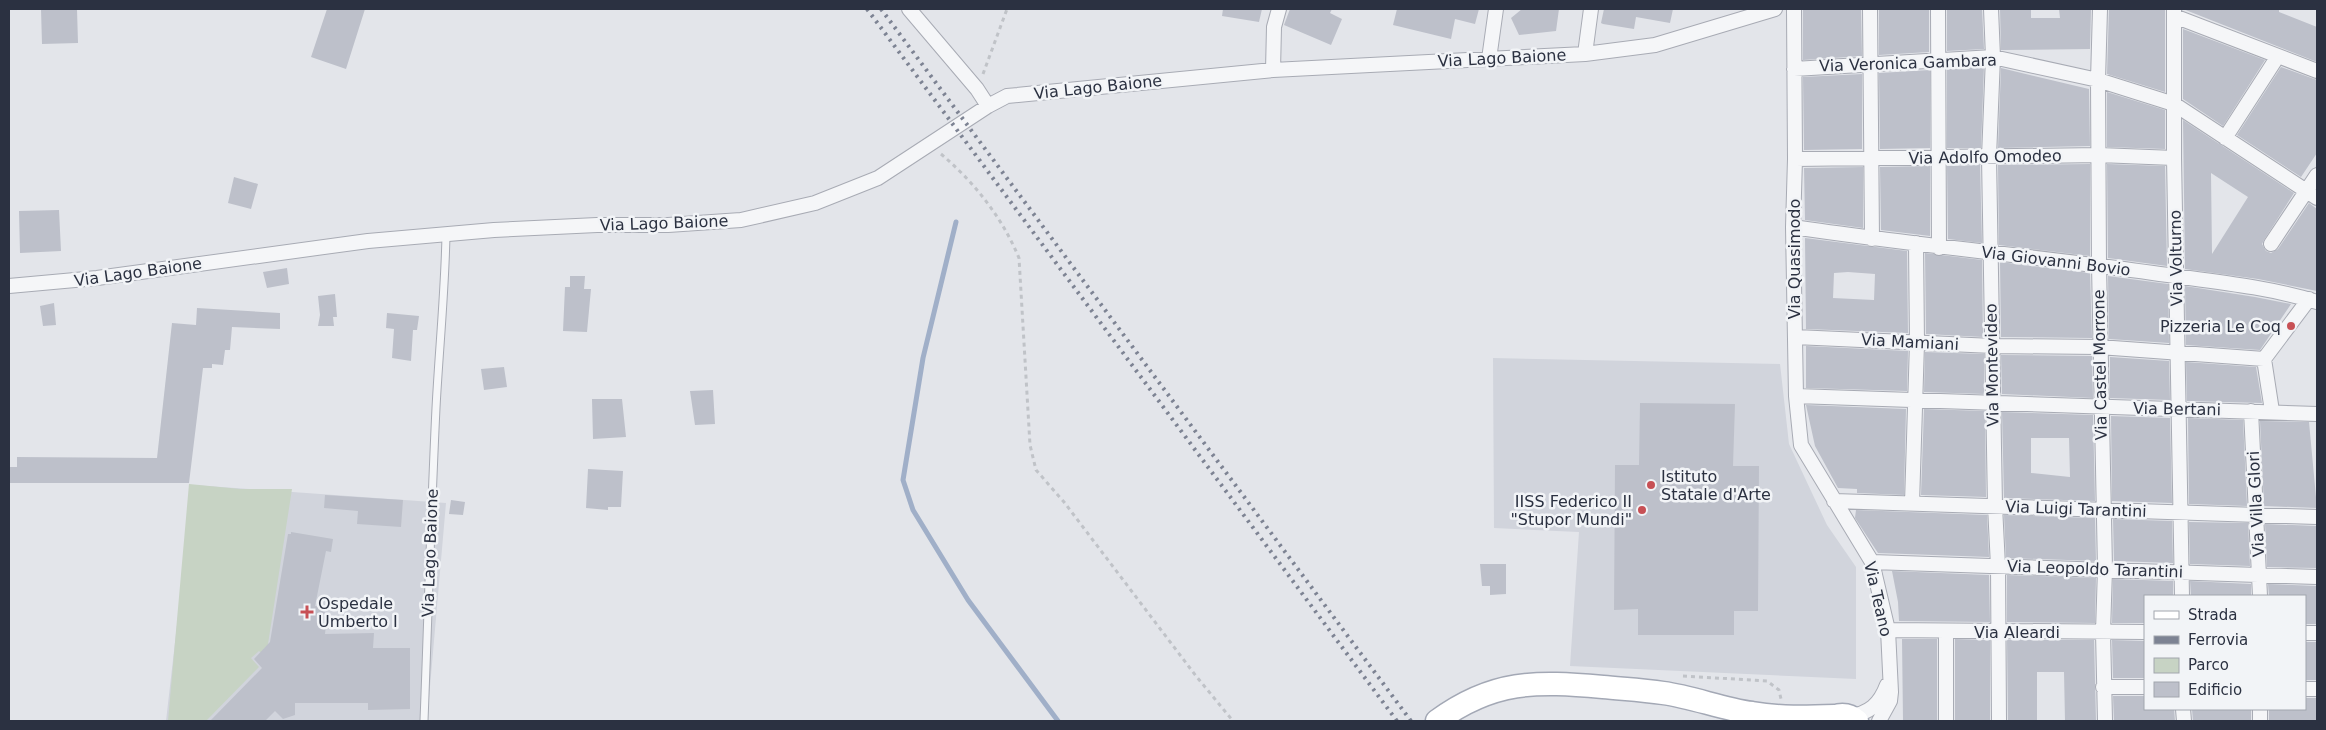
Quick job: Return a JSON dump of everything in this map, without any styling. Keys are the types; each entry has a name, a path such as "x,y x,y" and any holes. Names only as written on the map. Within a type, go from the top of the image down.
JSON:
{"main road":[{"path":"1437,721 1466,703 1502,688 1522,684 1552,682 1663,693 1759,717 1842,719"}],"street":[{"path":"909,9 977,89 988,106"},
{"path":"1273,70 1274,26 1279,9"},
{"path":"1489,59 1496,9"},
{"path":"1585,54 1591,9"},
{"name":"Via Lago Baione","path":"9,286 97,278 368,241 446,234 597,225 668,225 741,220 815,203 878,178 988,106 1007,96 1273,70 1585,54 1655,45 1775,9"},
{"name":"Via Quasimodo","path":"1794,9 1795,160 1793,227 1796,396 1801,444 1834,501"},
{"path":"1870,9 1872,239"},
{"path":"1938,9 1939,248"},
{"name":"Via Montevideo","path":"1991,9 1993,57 1989,157 1990,253 1993,346 1994,506 1998,566 1999,721"},
{"name":"Via Castel Morrone","path":"2100,9 2098,80 2099,347 2105,570 2103,632 2105,721"},
{"path":"2174,12 2317,71"},
{"name":"Via Volturno","path":"2174,12 2174,158 2178,276 2177,354 2182,595"},
{"path":"2226,138 2278,56"},
{"name":"Via Veronica Gambara","path":"1794,69 1993,57 2098,80 2174,104 2312,194"},
{"name":"Via Adolfo Omodeo","path":"1795,160 2098,155 2174,158"},
{"path":"2271,244 2312,194 2317,175"},
{"name":"Via Giovanni Bovio","path":"1793,227 1872,239 1916,243 1939,248 2099,265 2178,276 2313,300"},
{"path":"1912,503 1917,343 1916,243"},
{"path":"2272,412 2264,358 2313,300"},
{"name":"Via Mamiani","path":"1795,337 1993,346 2099,347 2177,354 2264,358"},
{"name":"Via Bertani","path":"1796,396 2317,414"},
{"name":"Via Villa Glori","path":"2251,411 2258,516 2260,595"},
{"name":"Via Luigi Tarantini","path":"1834,501 2317,517"},
{"name":"Via Teano","path":"1834,501 1872,562 1888,630 1892,721"},
{"name":"Via Leopoldo Tarantini","path":"1872,562 2317,577"},
{"name":"Via Aleardi","path":"1888,630 1946,632 2144,632"},
{"path":"1946,632 1946,721"},
{"name":"Via Teano","path":"1842,719 1866,713 1872,708 1882,697 1889,677"},
{"path":"2103,687 2144,687"},
{"name":"Via Teano","path":"1879,721 1890,701 1891,692"}],"lane":[{"name":"Via Lago Baione","path":"424,721 436,406 444,302 446,234"}],"path":[{"path":"977,89 1006,9"},
{"path":"930,145 962,173 986,201 1013,243 1019,258 1030,445 1036,470 1064,502 1196,676 1233,721"}],"shaded area":[{"name":"Istituto Statale d'Arte","path":"1493,358 1780,364 1789,444 1827,525 1856,567 1856,679 1570,666 1579,532 1494,528"},
{"name":"Ospedale Umberto I","path":"193,485 446,503 427,721 166,721"}],"green space":[{"path":"189,484 240,489 292,489 266,657 259,651 251,658 259,667 206,721 168,721"}],"building":[{"path":"41,9 77,9 78,43 42,44"},
{"path":"327,9 365,9 346,69 311,57"},
{"path":"1223,9 1262,9 1259,22 1222,16"},
{"path":"1290,9 1332,9 1330,13 1342,19 1331,45 1284,25"},
{"path":"1397,9 1479,9 1475,24 1455,19 1451,39 1393,25"},
{"path":"1522,9 1559,9 1556,31 1519,35 1511,18"},
{"path":"1604,9 1673,9 1670,23 1636,17 1634,29 1601,23"},
{"path":"1861,9 1862,56 1803,60 1803,10"},
{"path":"1879,9 1929,9 1929,52 1879,55"},
{"path":"1947,9 1982,9 1984,49 1947,51"},
{"path":"2000,9 2031,9 2031,18 2060,18 2059,9 2091,9 2090,49 2001,50"},
{"path":"2109,9 2165,9 2165,92 2107,74"},
{"path":"2183,9 2279,9 2279,12 2317,27 2317,62"},
{"path":"2183,29 2265,60 2223,126 2183,99"},
{"path":"1984,66 1981,148 1947,148 1947,69"},
{"path":"2281,67 2317,80 2317,153 2301,177 2237,135"},
{"path":"2001,68 2089,89 2090,146 1998,148"},
{"path":"1930,70 1930,148 1880,149 1879,73"},
{"path":"1862,74 1862,149 1804,150 1803,77"},
{"path":"2107,92 2165,110 2165,149 2107,147"},
{"path":"2183,120 2294,193 2262,244 2266,251 2271,253 2278,249 2309,203 2317,209 2317,291 2258,279 2185,269","holes":["2211,173 2248,197 2212,254"]},
{"path":"2090,164 2090,256 1999,245 1998,165"},
{"path":"2107,164 2165,166 2167,266 2108,258"},
{"path":"1980,165 1982,243 1948,239 1947,166"},
{"path":"1930,166 1930,236 1881,230 1880,167"},
{"path":"1863,167 1863,228 1805,220 1804,168"},
{"path":"234,177 258,184 251,209 228,203"},
{"path":"59,210 61,251 20,253 19,211"},
{"path":"1805,238 1907,251 1908,333 1806,329","holes":["1834,273 1875,274 1874,300 1833,298"]},
{"path":"1925,253 1982,260 1983,337 1926,334"},
{"path":"2000,262 2090,273 2092,338 2001,337"},
{"path":"287,268 289,284 267,288 263,272"},
{"path":"570,276 585,276 584,289 591,289 587,332 563,331 565,287 570,287"},
{"path":"2108,276 2168,284 2169,343 2109,339"},
{"path":"2185,286 2291,304 2260,350 2186,345"},
{"path":"335,294 337,317 333,317 334,326 318,326 320,315 318,296"},
{"path":"54,303 56,325 43,326 40,306"},
{"path":"197,308 280,313 280,329 232,327 230,350 225,350 223,365 212,364 212,368 203,368 189,483 9,483 9,467 17,467 17,457 157,458 172,323 196,325"},
{"path":"387,313 419,316 417,330 413,330 411,361 392,358 394,329 386,328"},
{"path":"1806,346 1908,351 1907,391 1806,388"},
{"path":"1925,352 1984,354 1984,394 1924,392"},
{"path":"2001,355 2092,356 2093,398 2002,394"},
{"path":"2110,357 2169,361 2170,400 2110,398"},
{"path":"2186,362 2256,367 2262,403 2187,401"},
{"path":"504,367 507,387 484,390 481,369"},
{"path":"713,390 715,424 695,425 690,391"},
{"path":"592,399 622,399 626,437 593,439"},
{"name":"IISS Federico II \"Stupor Mundi\"","path":"1640,403 1735,404 1733,466 1759,466 1758,611 1734,611 1734,635 1638,635 1638,609 1614,610 1615,465 1639,465"},
{"path":"1806,405 1906,409 1904,495 1857,493 1857,489 1838,488 1815,446"},
{"path":"1924,409 1985,411 1986,497 1921,495"},
{"path":"2002,412 2093,415 2095,501 2004,498","holes":["2031,438 2069,438 2070,477 2031,473"]},
{"path":"2111,416 2170,418 2172,503 2112,501"},
{"path":"2188,418 2243,420 2247,506 2189,504"},
{"path":"2260,421 2309,422 2317,508 2264,506"},
{"path":"588,469 623,471 621,507 608,507 608,510 586,508"},
{"path":"325,495 403,500 401,527 357,524 358,511 324,508"},
{"path":"451,500 465,502 463,515 449,514"},
{"path":"1856,510 1987,515 1989,557 1878,553 1855,518"},
{"path":"2004,515 2095,518 2096,561 2006,558"},
{"path":"2113,519 2172,521 2173,563 2114,561"},
{"path":"2189,522 2248,523 2250,566 2190,564"},
{"path":"2265,524 2317,526 2317,568 2267,567"},
{"path":"291,532 333,539 331,552 326,551 315,606 326,608 324,616 327,616 325,634 374,633 373,648 410,648 410,709 368,710 368,703 295,703 295,715 283,719 275,711 265,721 210,721 262,668 254,659 270,642 288,534 291,534"},
{"path":"1480,564 1506,564 1506,594 1490,595 1490,586 1482,586"},
{"path":"1892,571 1989,575 1990,622 1899,621 1898,602"},
{"path":"2007,575 2096,578 2095,623 2007,622"},
{"path":"2113,579 2173,581 2173,595 2144,595 2144,623 2112,623"},
{"path":"2190,581 2251,584 2251,595 2191,595"},
{"path":"2268,584 2317,586 2317,624 2306,624 2306,595 2269,595"},
{"path":"1902,639 1937,639 1937,721 1903,721"},
{"path":"1955,639 1990,640 1990,721 1955,721"},
{"path":"2007,640 2094,640 2096,721 2065,721 2064,672 2037,672 2037,721 2008,721"},
{"path":"2112,640 2144,641 2144,678 2113,678"},
{"path":"2306,642 2317,642 2317,680 2306,680"},
{"path":"2113,696 2144,696 2144,710 2174,710 2175,721 2114,721"},
{"path":"2306,698 2317,698 2317,721 2269,721 2269,710 2306,710"},
{"path":"2192,710 2251,710 2251,721 2193,721"}],"waterway":[{"path":"956,222 923,358 903,480 913,510 968,600 1058,721"}],"railway":[{"path":"867,9 1397,721"},
{"path":"881,9 1411,721"}],"place":[{"name":"Pizzeria Le Coq","path":"2291,326"},
{"name":"Istituto Statale d'Arte","path":"1651,485"},
{"name":"IISS Federico II \"Stupor Mundi\"","path":"1642,510"},
{"name":"Ospedale Umberto I","path":"307,612"}]}
